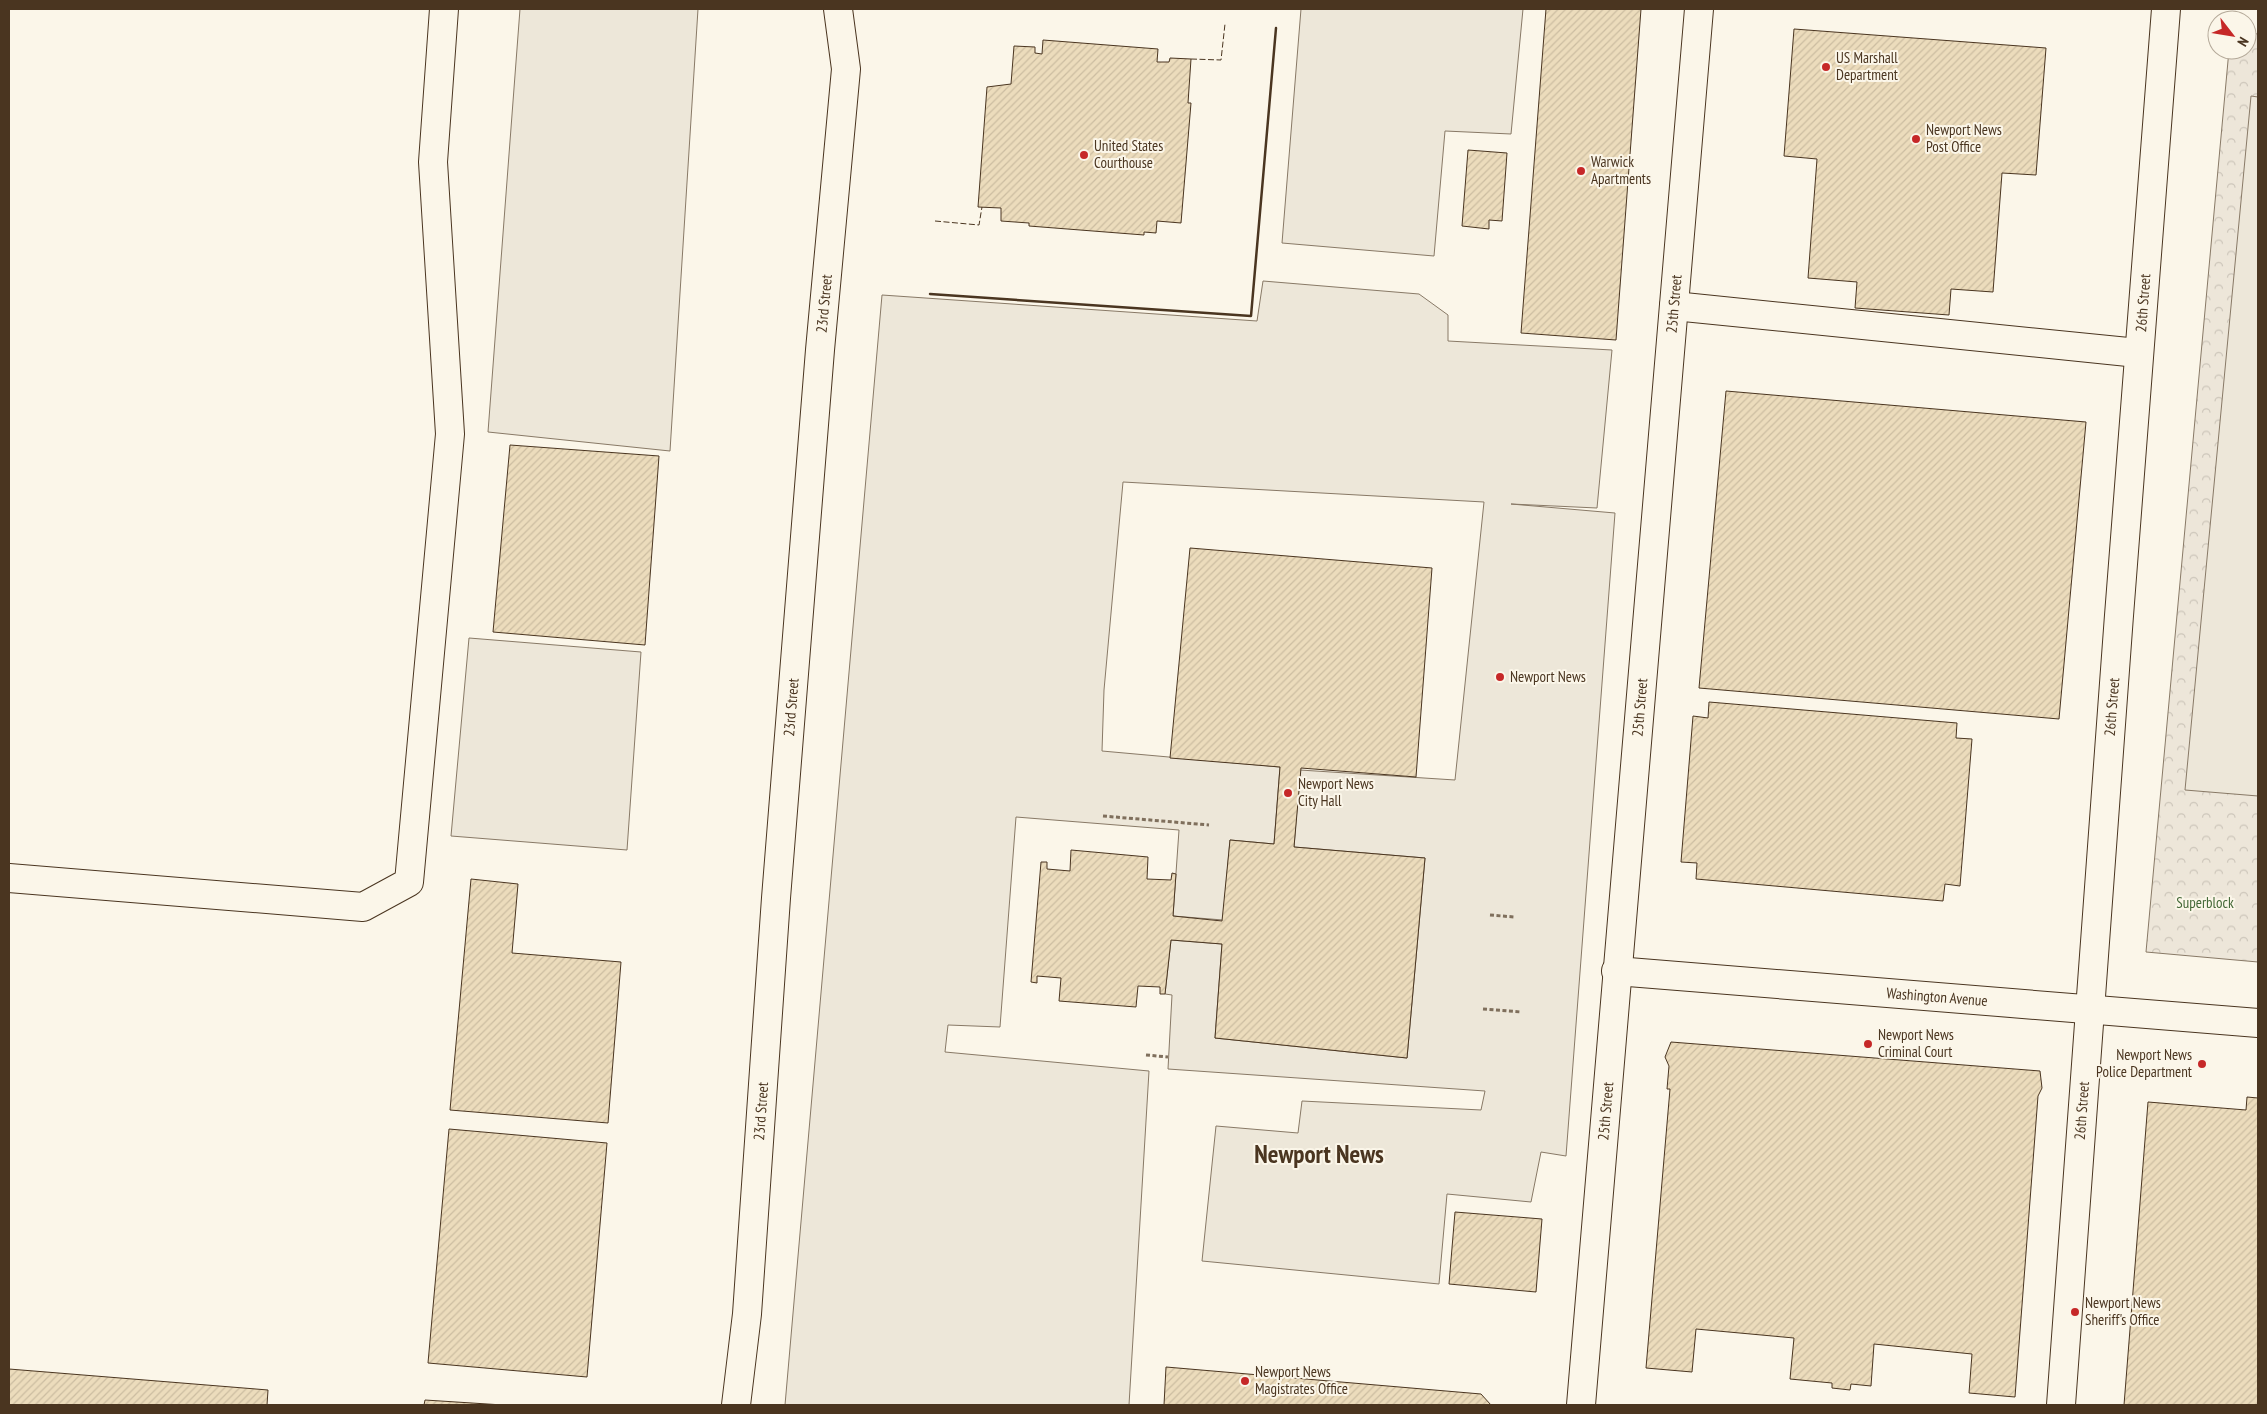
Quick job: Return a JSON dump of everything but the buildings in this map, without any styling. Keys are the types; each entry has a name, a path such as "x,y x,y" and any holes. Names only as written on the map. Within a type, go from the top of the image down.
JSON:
{"street":[{"path":"9,878 363,908 409,882 450,434 433,162 444,9"},
{"name":"23rd Street","path":"736,1405 747,1314 776,898 820,350 846,69 838,9"},
{"path":"846,69 855,9"},
{"name":"25th Street","path":"1581,1405 1616,970 1623,908 1699,9"},
{"name":"26th Street","path":"2061,1405 2088,1011 2132,470 2138,354 2166,9"},
{"path":"1674,306 2138,354"},
{"name":"Washington Avenue","path":"1616,970 2088,1011 2258,1023"}],"path":[{"path":"1103,816 1209,825"},
{"path":"1490,915 1514,917"},
{"path":"1483,1009 1521,1012"},
{"path":"1146,1055 1168,1057"}],"green space":[{"name":"Superblock","path":"2258,34 2258,962 2146,952 2228,60 2257,60"}],"shaded area":[{"path":"520,9 698,9 670,451 488,432"},
{"path":"1301,9 1523,9 1511,134 1445,131 1434,256 1282,243"},
{"path":"2251,96 2258,97 2258,796 2185,790"},
{"path":"1263,281 1419,294 1448,315 1448,341 1612,350 1597,508 1511,504 1615,513 1566,1156 1541,1152 1531,1202 1447,1194 1439,1284 1202,1261 1216,1126 1298,1133 1302,1101 1481,1110 1485,1091 1168,1069 1172,995 1165,994 1171,940 1222,944 1215,1038 1407,1058 1425,858 1294,847 1300,770 1455,780 1484,502 1123,482 1104,690 1102,751 1280,767 1274,844 1230,840 1223,920 1173,916 1179,830 1016,817 1000,1027 948,1025 945,1052 1149,1071 1129,1405 785,1405 882,295 1257,321"},
{"path":"469,638 641,652 627,850 451,836"}],"fence":[{"path":"1191,59 1221,60 1225,24"},
{"path":"935,221 979,225 982,207"}],"wall":[{"path":"930,294 1251,316 1276,28"}],"place":[{"name":"US Marshall Department","path":"1826,67"},
{"name":"Newport News Post Office","path":"1916,139"},
{"name":"United States Courthouse","path":"1084,155"},
{"name":"Warwick Apartments","path":"1581,171"},
{"name":"Newport News","path":"1500,677"},
{"name":"Newport News City Hall","path":"1288,793"},
{"name":"Newport News Criminal Court","path":"1868,1044"},
{"name":"Newport News Police Department","path":"2202,1064"},
{"name":"Newport News Sheriff's Office","path":"2075,1312"},
{"name":"Newport News Magistrates Office","path":"1245,1381"}],"district":[{"name":"Newport News","path":"1319,1154"}]}
